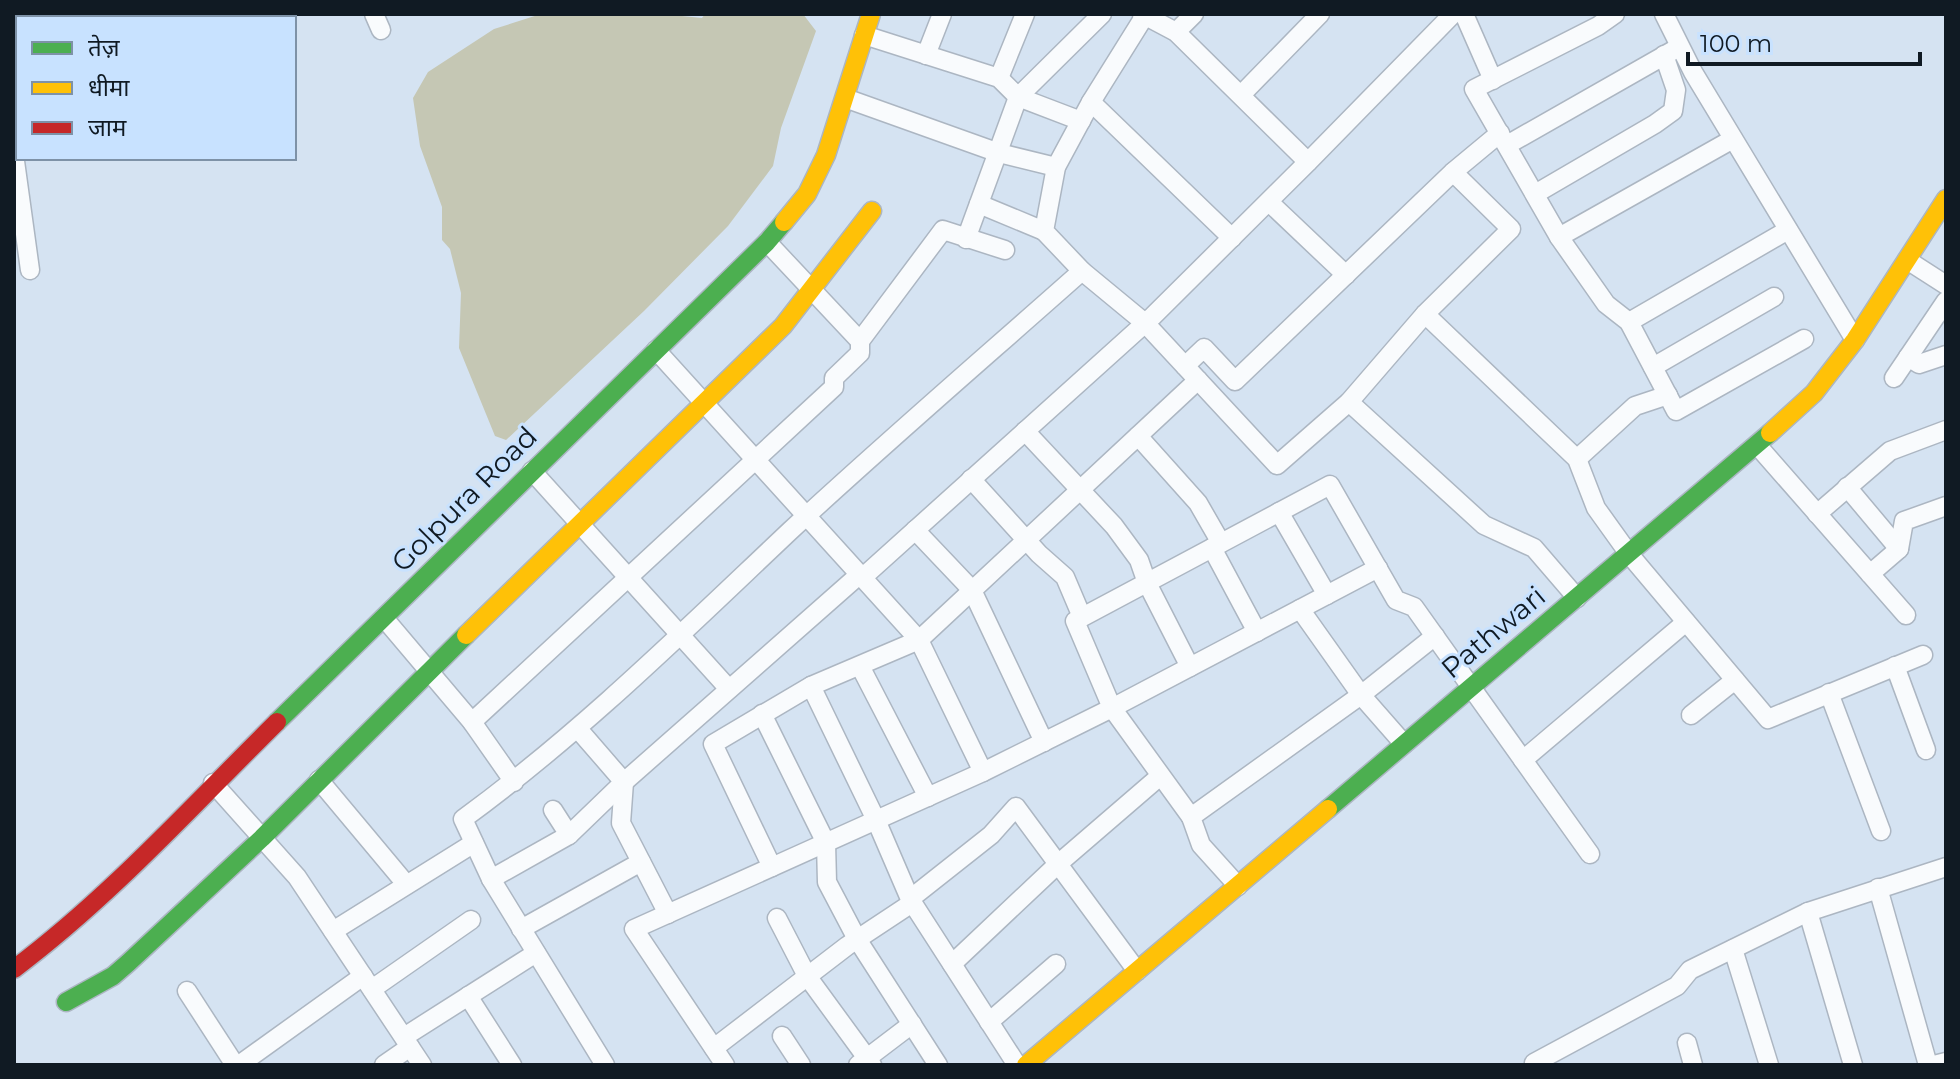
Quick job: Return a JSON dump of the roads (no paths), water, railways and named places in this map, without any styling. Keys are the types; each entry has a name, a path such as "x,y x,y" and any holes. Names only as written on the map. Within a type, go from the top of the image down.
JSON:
{"street":[{"name":"Golpura Road","path":"14,969 113,886 213,783 767,242 807,194 826,155 871,14"},
{"path":"926,55 942,14"},
{"path":"999,78 1025,14"},
{"path":"966,239 1018,97 1102,14"},
{"path":"1176,32 1194,14"},
{"path":"1241,95 1320,14"},
{"path":"491,879 569,835 729,689 915,530 1145,323 1269,202 1453,14"},
{"path":"1464,14 1493,80"},
{"path":"1615,14 1596,20 1474,89 1559,237 1606,304 1629,322 1676,411 1804,339"},
{"path":"1535,194 1673,111 1676,90 1664,14"},
{"path":"1044,231 1056,167 1143,16 1176,32 1308,162"},
{"path":"864,35 999,78 1018,97 1081,121"},
{"path":"772,867 713,744 811,686 919,640 1138,436 1191,373 1204,348 1235,381 1453,172 1503,139 1672,51"},
{"path":"1672,51 1733,139 1855,340"},
{"path":"845,98 999,153 1056,167"},
{"path":"1091,102 1232,238"},
{"path":"1559,237 1733,139"},
{"path":"14,154 30,270"},
{"path":"979,204 1044,231 1082,271 1145,323 1277,465 1349,402 1425,314 1511,229 1453,172"},
{"name":"Pathwari","path":"1026,1065 1757,445 1814,393 1855,340 1946,199"},
{"path":"1269,202 1346,275"},
{"path":"66,1002 113,976 262,838 429,670 783,326 872,211"},
{"path":"472,722 834,387 834,378 860,353 860,341 943,230 1005,250"},
{"path":"1629,322 1788,230"},
{"path":"767,242 860,341"},
{"path":"1907,260 1946,285"},
{"path":"605,1065 491,879 463,819 578,729 806,516 1082,271"},
{"path":"1653,367 1774,297"},
{"path":"1894,378 1946,301"},
{"path":"1425,314 1577,459 1596,508 1629,554 1768,719 1923,655"},
{"path":"656,350 919,640 983,772"},
{"path":"1908,357 1919,364 1946,355"},
{"path":"1577,459 1635,406 1668,395"},
{"path":"1349,402 1484,525 1534,548 1577,598"},
{"path":"1817,514 1890,451 1946,430"},
{"path":"1025,431 1114,526 1139,560 1147,583 1190,667"},
{"path":"1138,436 1198,503 1257,632"},
{"path":"1757,445 1906,615"},
{"path":"532,471 729,689"},
{"path":"971,479 1025,539 1065,577 1082,617"},
{"path":"1238,886 1201,845 1191,817 1159,777 1112,708 1075,621 1330,485 1396,600 1414,607 1590,854"},
{"path":"1847,487 1899,549"},
{"path":"1870,574 1899,549 1904,521 1946,506"},
{"path":"1279,512 1327,595"},
{"path":"915,530 972,590 1044,742"},
{"path":"725,1065 634,929 983,772 1378,568"},
{"path":"1300,609 1361,695 1404,744"},
{"path":"384,618 472,722 514,782"},
{"path":"1523,760 1686,622"},
{"path":"1191,817 1361,695 1435,636"},
{"path":"860,666 928,797"},
{"path":"1895,666 1926,750"},
{"path":"1691,715 1735,680"},
{"path":"811,686 876,820 911,901 1017,1065"},
{"path":"1829,693 1881,831"},
{"path":"762,714 826,843 827,882 857,939 938,1065"},
{"path":"578,729 624,782 621,823 668,914"},
{"path":"952,964 1058,864 1159,777"},
{"path":"319,780 406,884"},
{"path":"213,783 297,877 422,1065"},
{"path":"714,1048 911,901 991,835 1016,807 1137,971"},
{"path":"553,810 569,835"},
{"path":"333,931 474,843"},
{"path":"521,929 641,862"},
{"path":"1535,1065 1677,986 1690,970 1808,912 1946,868"},
{"path":"1878,888 1931,1065 1946,1062"},
{"path":"1808,912 1853,1065"},
{"path":"777,918 807,976 865,1063 912,1024"},
{"path":"187,991 237,1065 471,920"},
{"path":"1733,949 1769,1065"},
{"path":"384,1065 407,1042 468,996 536,953"},
{"path":"989,1022 1056,964"},
{"path":"468,996 512,1065"},
{"path":"782,1036 801,1065"},
{"path":"1687,1043 1693,1065"}]}
